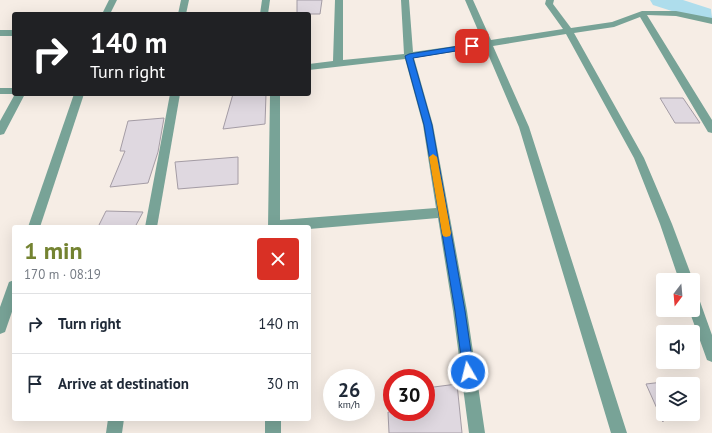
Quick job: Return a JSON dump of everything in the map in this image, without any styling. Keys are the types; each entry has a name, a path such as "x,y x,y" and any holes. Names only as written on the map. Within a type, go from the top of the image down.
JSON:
{"street":[{"path":"107,12 113,0"},
{"path":"182,12 185,0"},
{"path":"264,12 266,0"},
{"path":"338,64 339,0"},
{"path":"405,0 409,56 428,125 460,311 477,433"},
{"path":"469,0 524,127 619,433"},
{"path":"549,2 568,30 639,158 666,224 684,273"},
{"path":"311,67 409,56 614,24 642,13 658,12 698,17 712,21"},
{"path":"642,13 712,128"},
{"path":"0,33 12,33"},
{"path":"0,91 12,91"},
{"path":"0,131 19,96"},
{"path":"35,225 77,96"},
{"path":"151,225 175,96"},
{"path":"274,225 275,96"},
{"path":"286,225 443,212"},
{"path":"0,327 12,292"},
{"path":"699,317 712,355"},
{"path":"114,433 116,421"},
{"path":"273,421 273,433"}],"building":[{"path":"297,0 322,0 320,14 311,14 311,12 297,12"},
{"path":"232,96 266,96 265,124 223,129"},
{"path":"660,98 683,98 700,123 675,123"},
{"path":"164,118 158,152 148,183 110,187 125,151 120,151 128,121"},
{"path":"238,157 238,184 178,189 175,162"},
{"path":"106,211 143,212 136,225 99,225"},
{"path":"656,383 656,406 646,384"},
{"path":"457,384 462,433 389,433 388,421 435,421 435,387"}],"waterway":[{"path":"661,0 703,14"},
{"path":"703,14 712,18"}],"slow traffic":[{"path":"433,157 446,233"}],"route":[{"path":"468,372 460,311 428,125 409,56 472,46"}]}
